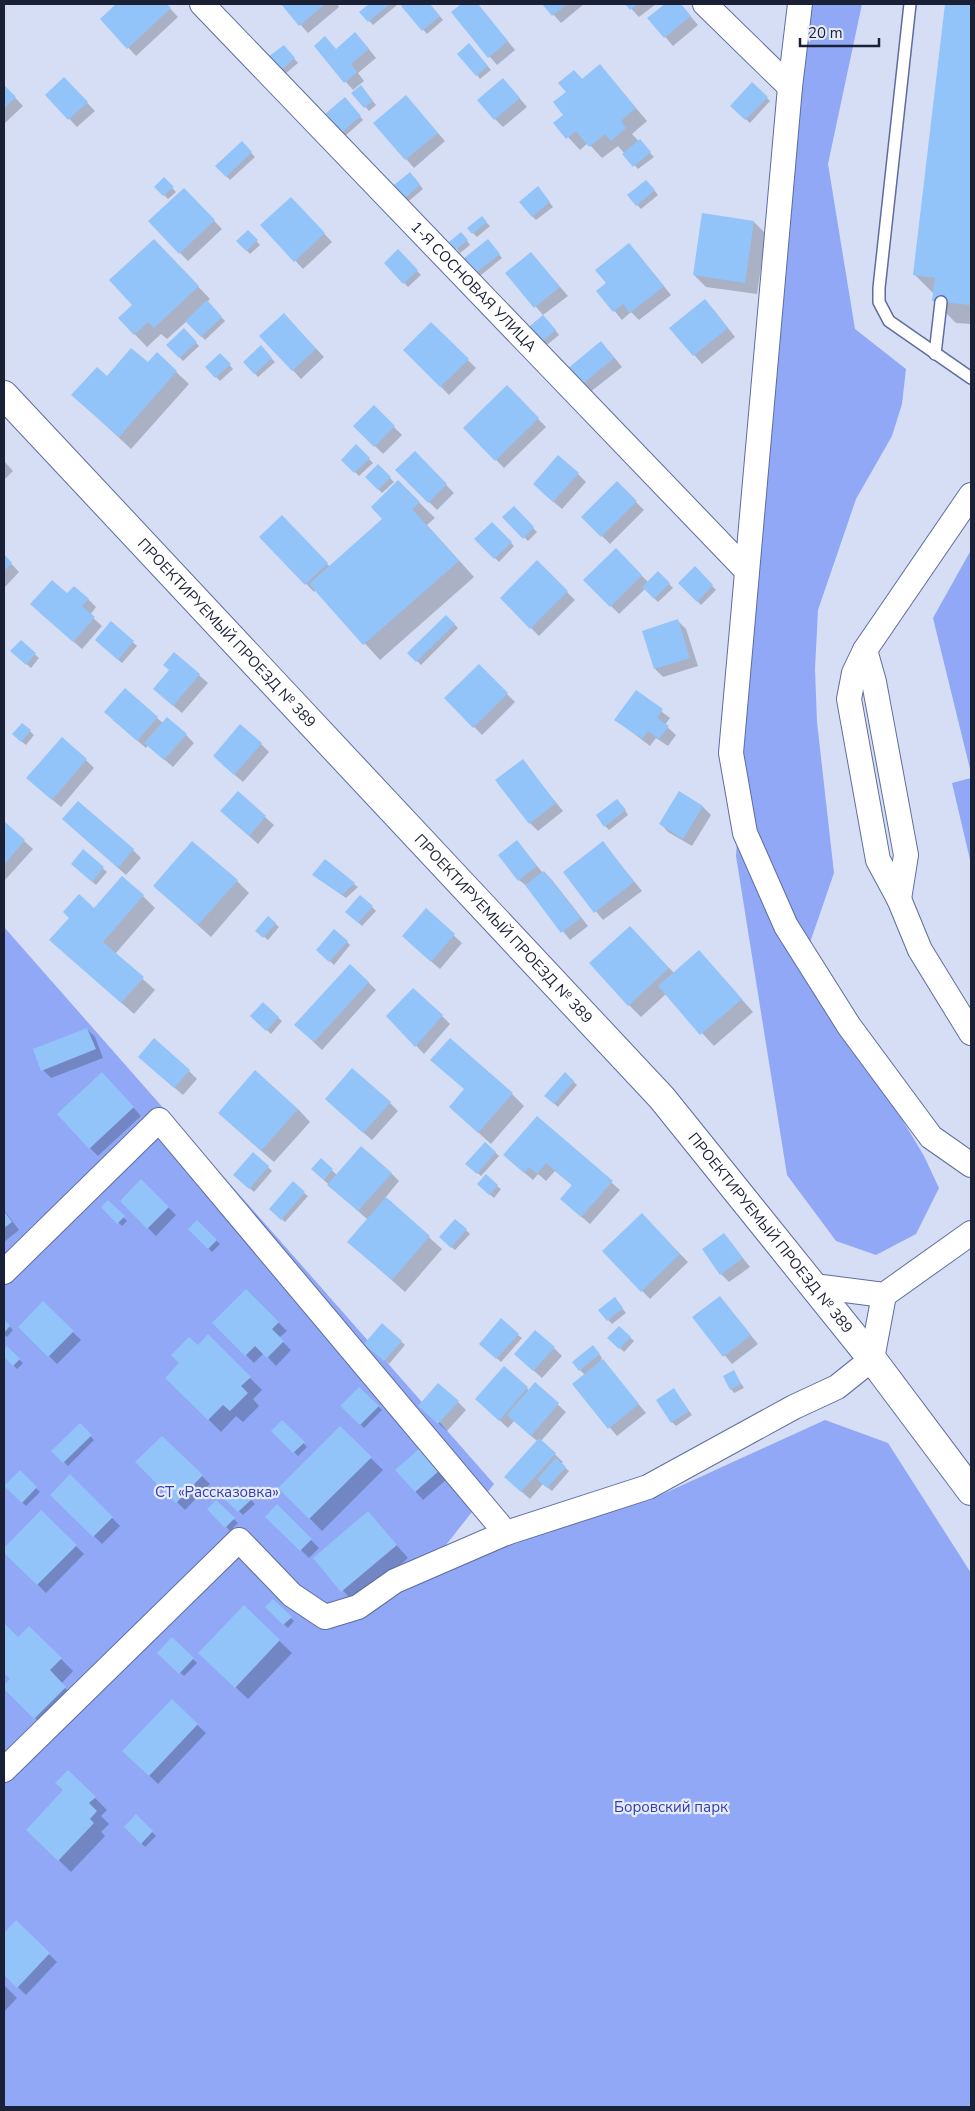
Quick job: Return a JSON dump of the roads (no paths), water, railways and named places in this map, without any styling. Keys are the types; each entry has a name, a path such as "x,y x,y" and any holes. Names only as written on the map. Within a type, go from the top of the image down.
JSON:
{"main road":[{"name":"ПРОЕКТИРУЕМЫЙ ПРОЕЗД № 389","path":"4,395 662,1098 872,1359 971,1491"}],"street":[{"name":"1-Я СОСНОВАЯ УЛИЦА","path":"202,4 747,571"},
{"path":"705,4 790,87"},
{"path":"800,4 790,87 731,753 746,833 786,926 850,1026 931,1137 971,1165"},
{"path":"971,496 865,650 854,673 849,699 878,860 899,900 920,950 971,1033"},
{"path":"4,1272 159,1120 506,1533"},
{"path":"814,1286 884,1295 971,1233"},
{"path":"4,1770 239,1540 292,1595 325,1617 358,1608 395,1581 506,1533 648,1487 794,1407 838,1387 872,1359 884,1295"}],"lane":[{"path":"910,4 879,302 889,321 971,378"},
{"path":"935,354 941,302"}],"park label":[{"name":"СТ «Рассказовка»","path":"217,1492"},
{"name":"Боровский парк","path":"671,1807"}]}
